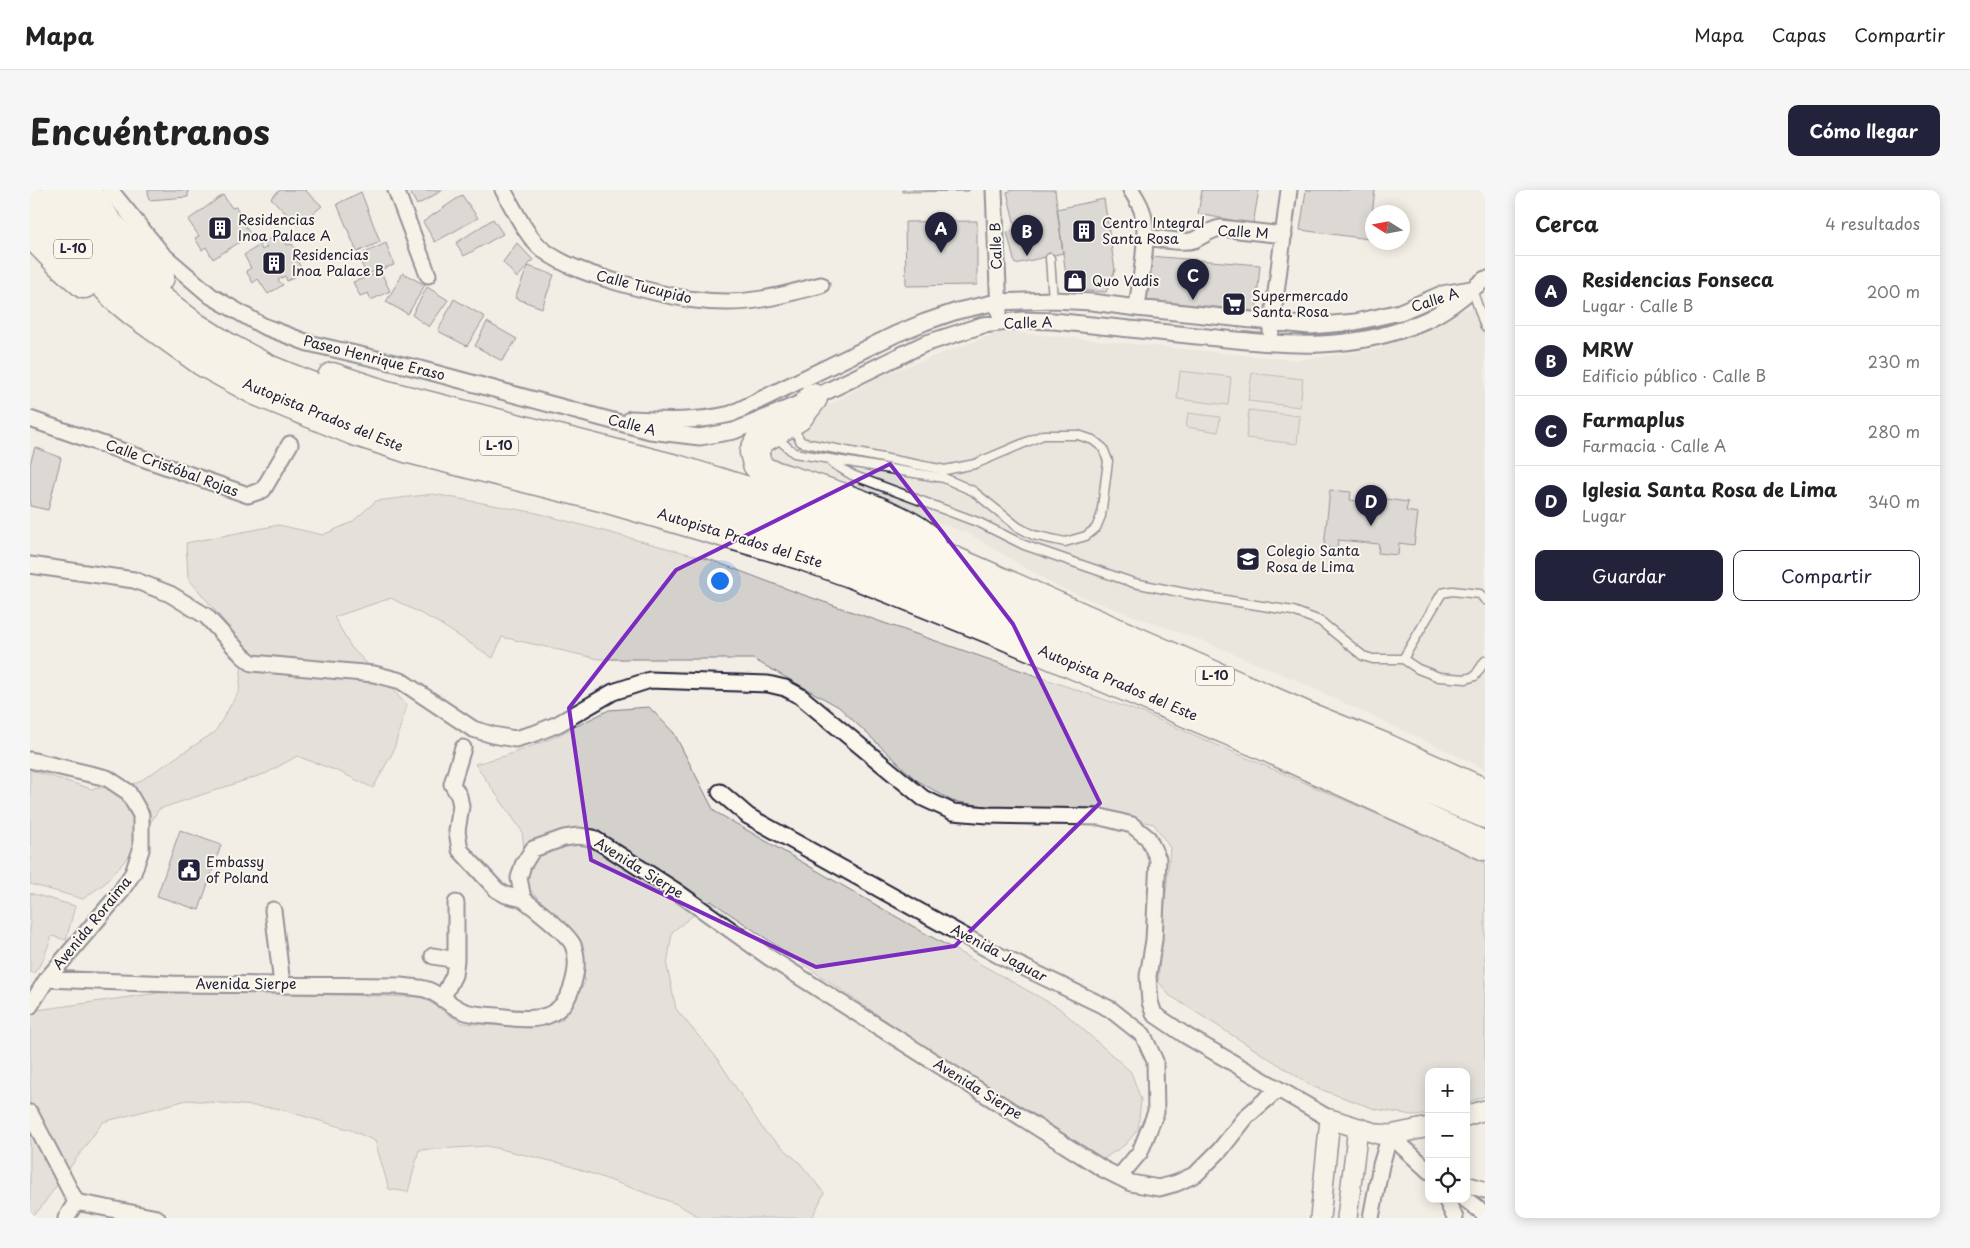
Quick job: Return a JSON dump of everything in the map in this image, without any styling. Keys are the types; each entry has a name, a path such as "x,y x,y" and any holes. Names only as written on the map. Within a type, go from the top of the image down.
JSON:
{"highway":[{"name":"Autopista Prados del Este","path":"55,190 96,242 142,286 195,327 227,347 278,373 370,410 424,427 607,474 806,532 859,550 1253,741 1485,846"},
{"path":"85,190 108,223 158,276 244,337 274,354 383,394 676,469 790,504 944,557"},
{"name":"Autopista Prados del Este","path":"30,198 117,298 158,331 231,378 256,391 354,431 409,449 605,498 800,555 854,574 994,617 1263,720 1485,814"},
{"name":"L-10","path":"30,232 87,287 117,298"},
{"path":"813,398 798,417 760,440 754,452 757,464 764,472 850,501 914,527 930,539 944,557"},
{"name":"L-10","path":"944,557 1306,716 1386,748 1485,793"}],"street":[{"name":"Paseo Henrique Eraso","path":"110,190 163,255 211,296 263,326 308,343 416,368 599,417"},
{"path":"396,190 428,275"},
{"name":"Calle Tucupido","path":"503,190 534,240 542,249 566,265 607,279 682,299 707,302 761,300 821,285"},
{"name":"Calle B","path":"994,190 997,302 1000,323"},
{"path":"1131,190 1141,206 1144,216 1145,237 1137,308"},
{"path":"1270,343 1289,190"},
{"name":"Calle M","path":"1145,237 1188,241 1220,228 1284,235"},
{"name":"Calle A","path":"599,417 650,431 700,437 734,431 813,398 924,344 983,325 1023,320 1053,321 1270,343 1329,345 1394,332 1425,321 1448,308 1485,279"},
{"name":"Calle A","path":"599,417 672,421 713,418 731,414 910,328 956,311 997,302 1053,300 1092,302 1310,326 1356,322 1400,312 1442,294 1472,288"},
{"name":"Calle Cristóbal Rojas","path":"30,418 248,495 263,490 290,444"},
{"path":"30,565 134,580 170,594 206,616 243,656 252,663 374,674 401,681 473,729 493,735 515,738 536,733 558,724 613,692 650,680 768,684 785,688 800,696 923,798 953,812 988,815 1101,817 1132,825 1148,838 1158,860 1154,940 1148,976 1150,1002 1154,1014 1185,1035 1277,1090 1330,1118 1358,1128 1390,1134 1425,1128"},
{"path":"463,748 452,784 459,796 461,806 458,830 460,850 497,890 506,895 523,899"},
{"name":"Avenida Roraima","path":"30,760 107,778 128,792 141,815 140,850 133,873 119,894 47,979 30,1006"},
{"name":"Avenida Jaguar","path":"720,792 748,816 1000,956 1110,1009 1143,1036 1154,1061 1156,1112 1140,1152 1119,1177"},
{"name":"Avenida Sierpe","path":"47,979 172,984 401,986 427,989 464,1012 530,1020 546,1017 559,1008 570,993 576,974 577,956 572,943 540,912 523,899 519,878 523,865 533,849 564,838 578,836 593,838 676,891 770,958 1103,1169 1131,1183 1159,1188 1177,1183 1196,1174 1220,1150 1247,1116 1277,1090"},
{"path":"442,999 454,975 456,960 456,902"},
{"path":"274,910 282,984"},
{"path":"433,956 456,960"},
{"path":"1470,1115 1485,1110"},
{"path":"30,1112 76,1202"},
{"path":"1320,1218 1330,1118"},
{"path":"1347,1218 1358,1128"},
{"path":"1390,1134 1425,1167"},
{"path":"1371,1218 1381,1165 1390,1134"},
{"path":"1470,1185 1485,1190"},
{"path":"66,1218 76,1202"},
{"path":"76,1202 157,1218"},
{"path":"1448,1203 1455,1218"},
{"path":"1470,1203 1485,1214"}],"lane":[{"path":"1050,258 1053,300"},
{"path":"1472,288 1482,312 1485,327"},
{"path":"781,427 794,432 800,442 945,470 975,464 1043,435 1078,435 1093,440 1103,448 1108,461 1101,516 1096,528 1086,536 1065,542 1033,535 1018,527 973,492 944,478 826,460 794,453 781,427"},
{"path":"826,460 852,474 980,523 1024,545 1134,583 1195,595 1292,610 1320,621 1363,656 1373,659 1403,659 1439,677 1466,679 1475,676 1485,661"},
{"path":"1024,545 1033,535"},
{"path":"1403,659 1442,593 1452,591 1480,594 1485,600"}],"highlighted area":[{"path":"890,464 1013,624 1100,803 955,946 816,967 591,860 569,708 676,570"}],"shaded area":[{"name":"Colegio Santa Rosa de Lima","path":"1485,305 1485,769 1293,679 1203,641 1054,585 967,533 790,472 764,458 765,441 880,376 1003,331 1297,360 1378,349 1449,313"},
{"path":"1180,371 1231,377 1228,405 1177,399"},
{"path":"1252,373 1303,379 1300,407 1248,401"},
{"path":"1249,410 1300,416 1297,444 1246,438"},
{"path":"1188,413 1220,417 1218,432 1186,427"},
{"path":"433,494 537,513 711,560 798,593 1143,713 1423,834 1485,863 1485,1096 1470,1102 1470,1068 1425,1068 1425,1114 1418,1116 1375,1109 1314,1087 1169,995 1158,981 1170,848 1154,824 1101,813 1023,812 952,801 915,779 839,707 753,659 599,659 502,637 493,658 437,622 391,598 334,617 351,647 407,705 393,752 373,788 340,772 297,756 267,773 159,809 130,855 105,883 83,899 30,884 30,770 92,789 137,783 215,732 239,691 244,645 188,578 186,543 279,525 323,535 352,522 376,501"},
{"path":"649,707 674,733 714,811 921,931 1059,1008 1131,1072 1141,1100 1138,1129 1126,1144 1096,1164 711,901 672,932 667,966 676,1009 717,1058 764,1131 800,1163 824,1193 812,1218 701,1218 677,1204 564,1164 487,1146 419,1150 408,1192 389,1189 375,1141 351,1130 276,1108 187,1100 103,1122 38,1211 30,1217 30,1011 172,991 422,997 462,1023 531,1028 562,1020 585,982 581,942 528,888 522,831 475,764 505,756 548,740 609,710"},
{"path":"30,893 75,906 66,940 52,936 42,962 34,973 30,972"}],"building":[{"path":"148,190 188,190 188,197 149,200"},
{"path":"280,190 305,190 322,206 298,226 271,198"},
{"path":"409,190 443,190 417,205"},
{"path":"902,190 969,190 969,191 902,192"},
{"path":"1013,190 1055,190 1063,253 1015,264 1007,232 1016,230 1007,192"},
{"path":"1202,190 1259,190 1253,224 1198,214"},
{"path":"1306,190 1375,190 1373,205 1365,205 1365,238 1300,230"},
{"path":"361,192 380,242 357,252 337,204"},
{"name":"Residencias Inoa Palace A","path":"223,195 232,208 236,207 244,219 241,220 251,235 213,259 206,247 202,250 195,238 199,236 188,220"},
{"path":"462,195 478,218 435,242 423,222"},
{"name":"Centro Integral Santa Rosa","path":"1104,199 1115,270 1106,292 1068,290 1057,209"},
{"path":"493,219 503,234 464,256 456,243"},
{"path":"977,221 977,285 906,286 905,222"},
{"name":"Residencias Inoa Palace B","path":"279,232 287,245 292,244 300,256 296,258 303,272 287,281 285,276 278,280 283,285 268,294 258,279 253,283 246,271 251,268 244,255 260,245 262,250 267,247 264,242"},
{"path":"386,243 394,265 366,274 358,256"},
{"path":"517,243 533,260 517,278 503,262"},
{"path":"1149,256 1260,265 1256,312 1145,303"},
{"path":"528,266 554,275 542,308 515,298"},
{"path":"381,272 390,291 371,300 368,293 360,296 353,282"},
{"path":"403,273 425,285 408,314 386,302"},
{"path":"427,287 448,300 429,327 412,315"},
{"path":"454,299 485,317 467,346 438,331"},
{"path":"487,322 517,339 502,361 475,346"},
{"path":"35,447 61,458 48,510 30,506 30,464"},
{"path":"1330,490 1351,492 1350,500 1379,504 1379,498 1408,502 1406,511 1418,513 1414,545 1399,543 1398,555 1378,553 1379,544 1338,540 1337,549 1324,547"},
{"name":"Embassy of Poland","path":"180,830 221,845 199,910 157,896"}],"place":[{"name":"Residencias Inoa Palace A","path":"220,228"},
{"name":"Centro Integral Santa Rosa","path":"1084,231"},
{"name":"Residencias Fonseca","path":"941,253"},
{"name":"MRW","path":"1027,256"},
{"name":"Residencias Inoa Palace B","path":"274,263"},
{"name":"Quo Vadis","path":"1075,281"},
{"name":"Farmaplus","path":"1193,300"},
{"name":"Supermercado Santa Rosa","path":"1234,304"},
{"name":"Iglesia Santa Rosa de Lima","path":"1371,526"},
{"name":"Colegio Santa Rosa de Lima","path":"1248,559"},
{"name":"Embassy of Poland","path":"189,870"}]}
